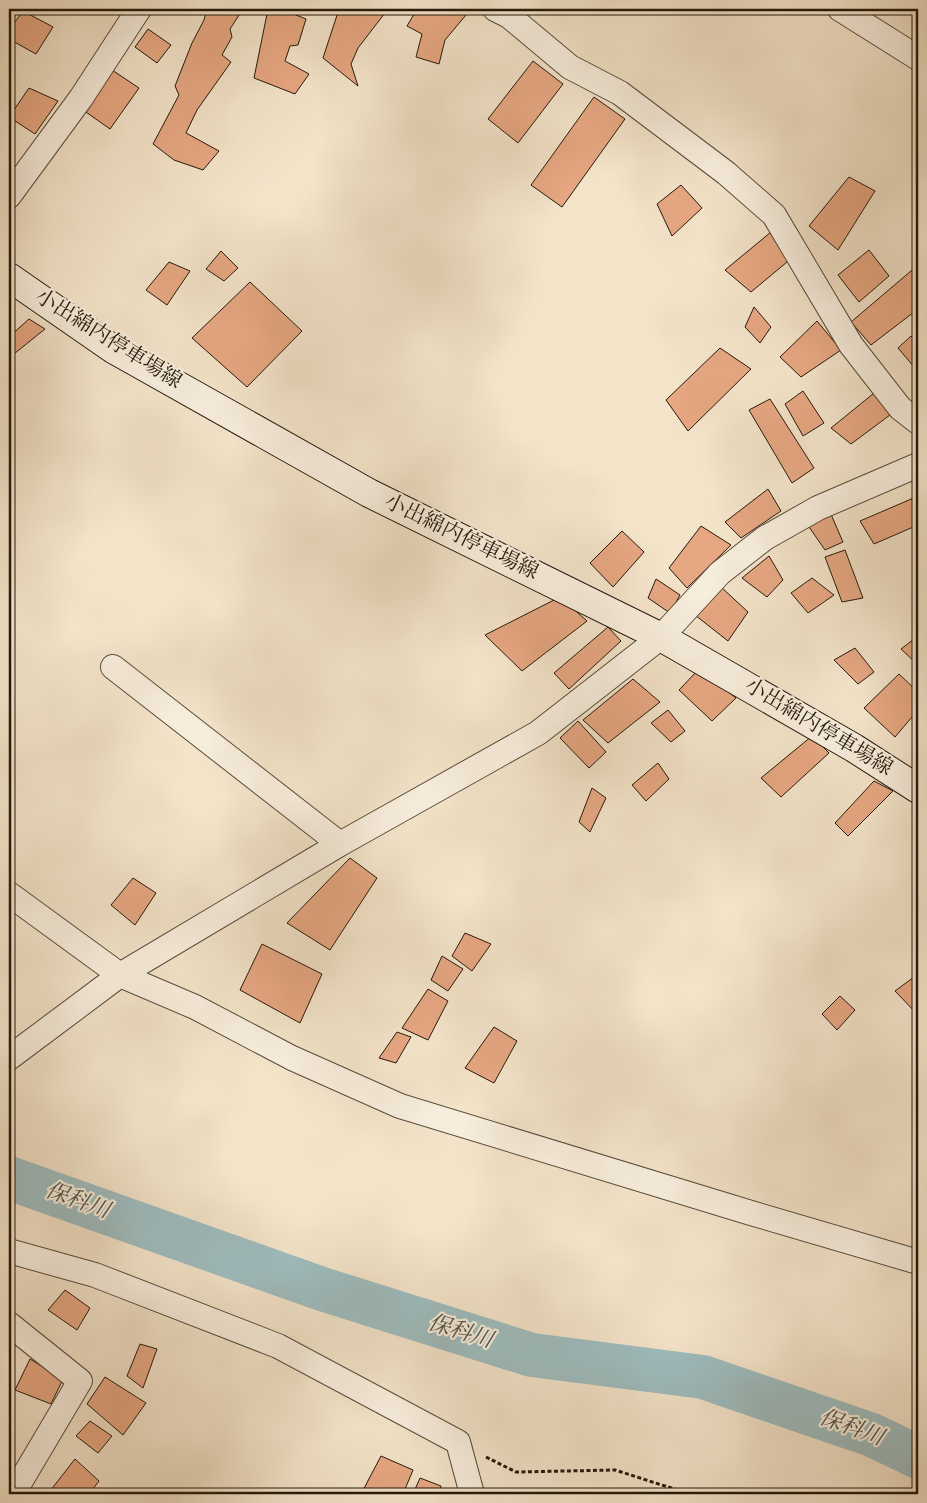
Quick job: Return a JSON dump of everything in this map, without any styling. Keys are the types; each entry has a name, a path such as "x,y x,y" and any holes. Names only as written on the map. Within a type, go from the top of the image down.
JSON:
{"main road":[{"name":"小出綿内停車場線","path":"9,277 113,349 369,493 662,637 854,748 918,789"}],"street":[{"path":"9,196 81,98 139,9"},
{"path":"840,9 918,58"},
{"path":"508,11 570,67 620,93 726,173 774,215 851,345 900,408 918,422"},
{"path":"9,1058 120,975 340,844 538,733 662,637 720,573 765,538 818,508 918,464"},
{"path":"113,667 340,844"},
{"path":"9,894 120,975 195,1007 292,1058 400,1106 918,1262"},
{"path":"9,1251 95,1275 278,1346 458,1442 472,1494"},
{"path":"9,1324 80,1381 19,1484 9,1490"}],"path":[{"path":"458,1442 516,1472 615,1470 690,1494"}],"building":[{"path":"207,9 243,9 230,29 232,37 222,55 231,62 197,110 186,133 219,151 203,170 174,160 153,144 179,95 175,86"},
{"path":"268,9 298,9 296,15 306,19 298,45 290,46 285,61 309,74 295,94 254,78"},
{"path":"339,9 388,9 358,48 351,64 358,86 323,58"},
{"path":"417,9 449,9 466,15 445,40 439,64 416,57 422,34 407,26"},
{"path":"23,11 53,27 36,54 9,39 9,30"},
{"path":"148,29 171,45 157,63 135,47"},
{"path":"533,61 563,84 518,143 488,119"},
{"path":"112,70 139,88 110,129 83,110"},
{"path":"29,88 58,101 35,134 9,117"},
{"path":"594,97 625,119 562,207 531,185"},
{"path":"849,177 875,191 838,250 809,226"},
{"path":"681,185 702,208 672,236 657,204"},
{"path":"771,232 793,257 751,292 725,270"},
{"path":"869,250 889,276 859,302 838,275"},
{"path":"221,251 238,268 224,281 206,269"},
{"path":"169,262 190,271 167,305 146,290"},
{"path":"918,265 918,309 871,345 851,322"},
{"path":"250,282 302,331 247,387 192,338"},
{"path":"754,307 771,327 760,343 745,327"},
{"path":"29,319 45,329 9,358 9,337"},
{"path":"817,321 841,350 801,377 780,357"},
{"path":"911,336 918,341 918,364 915,368 898,348"},
{"path":"720,348 751,369 688,431 666,400"},
{"path":"879,389 894,412 851,444 831,428"},
{"path":"803,391 824,423 803,436 785,404"},
{"path":"770,399 814,468 792,483 749,410"},
{"path":"768,489 781,511 741,538 725,522"},
{"path":"916,497 918,500 918,525 874,544 860,521"},
{"path":"830,512 843,542 825,550 807,524"},
{"path":"701,526 731,545 687,588 669,568"},
{"path":"622,531 644,552 613,587 590,563"},
{"path":"845,550 863,598 842,602 825,557"},
{"path":"769,556 783,580 767,597 742,578"},
{"path":"812,578 834,595 808,613 791,593"},
{"path":"656,579 680,595 670,613 648,598"},
{"path":"720,586 748,612 728,641 695,615"},
{"path":"560,597 587,621 522,671 485,635"},
{"path":"608,627 621,641 569,689 554,673"},
{"path":"918,636 918,665 901,649"},
{"path":"855,648 874,672 858,684 834,660"},
{"path":"699,669 736,698 712,721 679,690"},
{"path":"899,674 918,692 918,710 895,737 864,708"},
{"path":"633,679 660,702 608,743 583,720"},
{"path":"668,710 685,731 671,742 651,723"},
{"path":"578,721 606,752 589,768 560,738"},
{"path":"812,736 829,753 781,797 761,778"},
{"path":"658,763 669,779 646,801 632,785"},
{"path":"874,781 893,791 848,836 835,823"},
{"path":"592,788 606,798 590,832 579,822"},
{"path":"350,858 377,878 330,950 287,923"},
{"path":"133,878 156,893 135,925 111,905"},
{"path":"465,933 491,944 472,971 452,956"},
{"path":"262,944 322,974 300,1023 240,990"},
{"path":"442,956 463,969 448,991 431,980"},
{"path":"914,977 918,981 918,1015 895,991"},
{"path":"428,989 448,1001 428,1040 402,1028"},
{"path":"840,996 855,1010 837,1030 822,1014"},
{"path":"494,1027 517,1041 494,1083 465,1068"},
{"path":"397,1032 411,1037 396,1063 379,1058"},
{"path":"65,1290 90,1308 77,1330 48,1310"},
{"path":"140,1344 157,1349 143,1388 127,1376"},
{"path":"30,1359 63,1379 51,1404 15,1390"},
{"path":"105,1377 146,1403 123,1435 87,1404"},
{"path":"90,1421 112,1436 98,1453 76,1436"},
{"path":"381,1456 413,1470 403,1494 361,1494"},
{"path":"75,1459 99,1481 89,1494 54,1494 50,1491"},
{"path":"420,1478 441,1486 439,1494 413,1494"}],"waterway":[{"name":"保科川","path":"9,1178 322,1289 532,1355 703,1377 872,1435 918,1457"}]}
